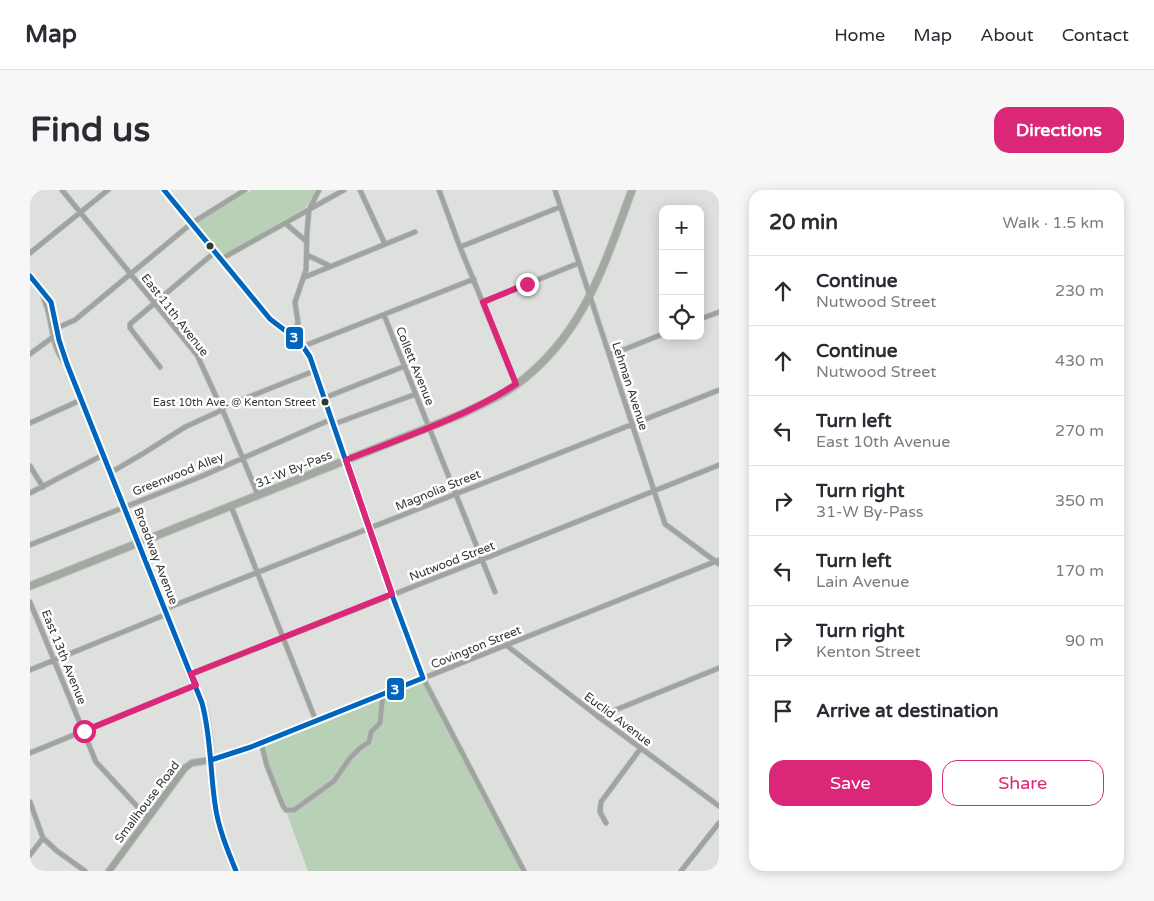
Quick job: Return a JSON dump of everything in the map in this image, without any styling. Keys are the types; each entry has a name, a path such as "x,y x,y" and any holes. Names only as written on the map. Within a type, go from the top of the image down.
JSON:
{"main road":[{"name":"31-W By-Pass","path":"30,586 428,427 487,402 516,384 540,366 575,323 590,296 632,190"},
{"name":"Broadway Avenue","path":"138,542 196,685 207,721 216,815 236,871"}],"street":[{"name":"East 11th Avenue","path":"62,190 196,355 222,410 258,495"},
{"path":"30,253 108,190"},
{"path":"164,190 270,319 293,335 304,346 333,422 392,594 424,678 524,871"},
{"path":"30,354 54,332 75,320 192,223 245,190"},
{"path":"293,335 298,324 295,302 305,278 309,210 319,190"},
{"path":"221,259 344,190"},
{"path":"360,190 385,244"},
{"path":"439,190 460,247 516,384"},
{"name":"Lehman Avenue","path":"554,190 665,524 718,562"},
{"path":"460,247 560,206"},
{"path":"285,223 306,240"},
{"path":"305,278 415,232"},
{"path":"160,367 129,327 130,324 215,252"},
{"path":"307,255 330,266"},
{"path":"483,302 579,263"},
{"name":"Broadway Avenue","path":"30,276 43,293 50,312 61,357 67,364 138,542"},
{"path":"304,346 474,279"},
{"path":"704,318 719,312"},
{"name":"Collett Avenue","path":"384,315 495,592"},
{"path":"610,355 659,336"},
{"path":"324,398 405,366"},
{"path":"110,470 115,470 144,454 185,427 222,410 226,406 314,371"},
{"name":"Magnolia Street","path":"30,670 258,573 719,390"},
{"name":"Greenwood Alley","path":"30,545 333,422 416,394"},
{"path":"30,423 81,400"},
{"path":"30,493 103,454"},
{"name":"Nutwood Street","path":"191,674 719,465"},
{"path":"30,466 43,487"},
{"path":"231,506 316,721"},
{"name":"Covington Street","path":"211,760 316,721 718,562"},
{"name":"East 13th Avenue","path":"30,602 99,766 147,817"},
{"name":"Euclid Avenue","path":"506,645 598,717 719,806"},
{"path":"598,717 719,668"},
{"path":"30,753 196,685"},
{"path":"261,742 266,763 283,806 288,810 294,810 334,782 350,758 369,742 371,732 380,722 382,694"},
{"path":"606,823 600,812 601,802 640,748"},
{"name":"Smallhouse Road","path":"109,871 185,768 192,763 211,760"},
{"path":"30,802 43,838 57,851 85,871"},
{"path":"681,871 719,823"},
{"path":"30,855 43,838"}],"green space":[{"path":"252,190 316,190 310,203 305,208 222,256 196,224 205,216"},
{"path":"423,678 521,871 308,871 261,742"}],"transit line":[{"name":"3","path":"164,190 270,319 300,342 310,357 392,595 423,678 251,747 211,760"},
{"name":"3","path":"30,276 51,302 59,340 67,364 202,703 207,728 216,813 223,838 236,871"}],"place":[{"name":"East 10th Ave. @ Kenton Street","path":"325,402"}],"route":[{"path":"84,731 196,685 191,674 392,594 346,460 462,414 487,402 516,384 483,302 527,284"}]}
